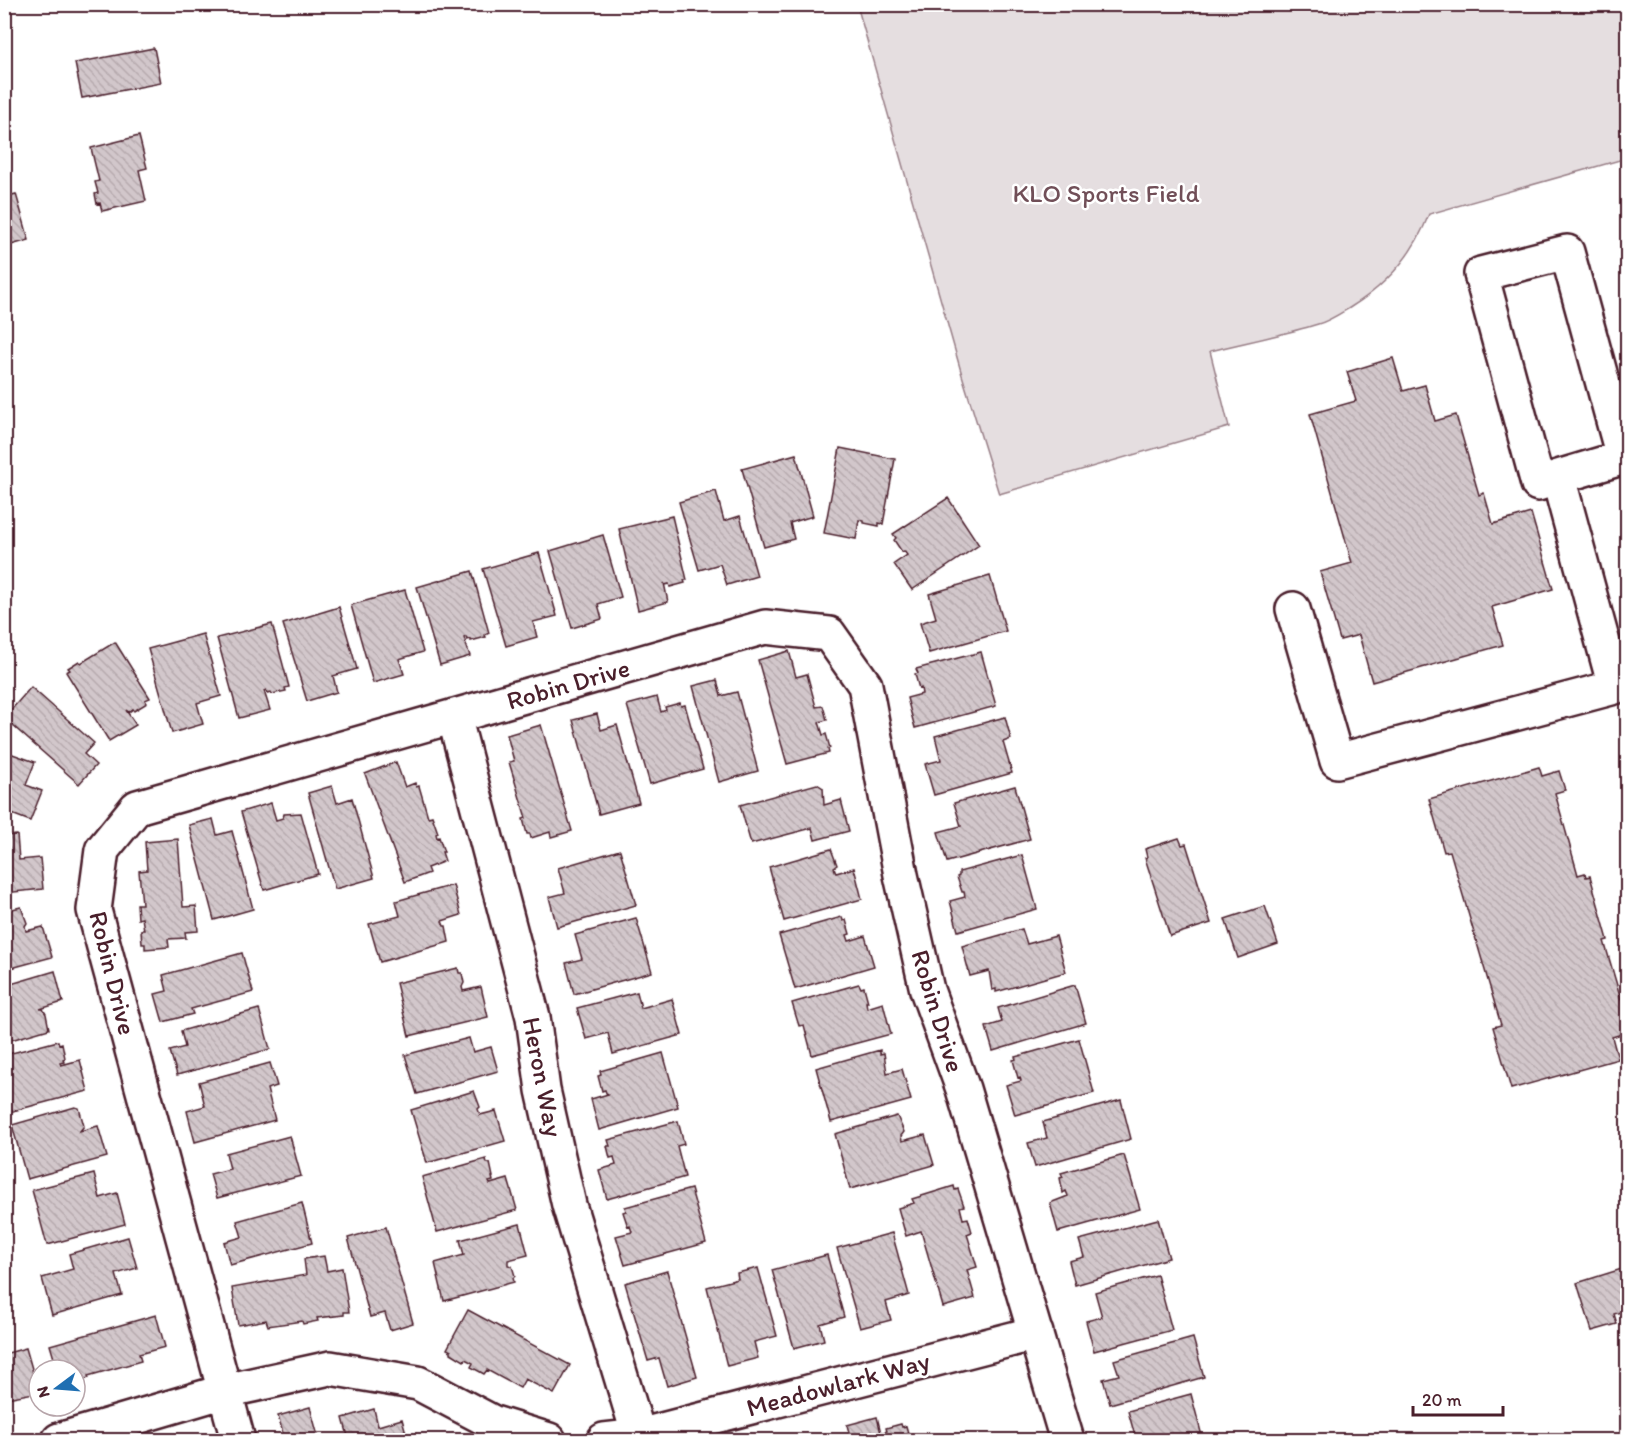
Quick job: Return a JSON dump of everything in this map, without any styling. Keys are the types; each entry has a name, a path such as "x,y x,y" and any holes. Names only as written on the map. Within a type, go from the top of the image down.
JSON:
{"street":[{"path":"1567,252 1625,457 1538,484 1481,274 1567,252"},
{"path":"1293,609 1337,761 1615,687 1558,477"},
{"name":"Robin Drive","path":"238,1440 94,910 102,850 137,807 765,627 828,634 865,685 901,875 927,990 963,1089 1067,1440"},
{"name":"Heron Way","path":"454,716 533,1017 543,1090 569,1206 639,1436"},
{"name":"Meadowlark Way","path":"604,1440 639,1436 1036,1333"},
{"path":"59,1440 225,1391 330,1368 418,1383 494,1423 549,1440"}],"green space":[{"name":"KLO Sports Field","path":"857,5 1625,5 1628,13 1627,158 1429,214 1416,242 1398,267 1377,288 1351,307 1318,324 1210,351 1229,427 999,494 962,375"}],"building":[{"path":"154,48 161,83 82,98 75,63"},
{"path":"139,136 147,168 139,170 146,201 102,211 100,203 97,204 95,194 98,193 95,182 99,181 91,148"},
{"path":"16,194 29,240 4,247 4,197"},
{"path":"1393,358 1403,391 1425,385 1435,421 1456,415 1479,495 1484,493 1493,524 1531,513 1553,589 1492,607 1503,645 1372,682 1359,635 1340,640 1320,572 1352,563 1310,414 1356,401 1347,372"},
{"path":"840,448 895,459 883,524 879,523 879,526 859,520 856,539 824,533"},
{"path":"796,454 813,516 790,523 794,539 764,547 742,469"},
{"path":"716,491 724,521 740,516 757,576 727,585 720,564 699,570 679,502"},
{"path":"948,498 979,545 912,590 894,564 907,555 904,551 902,552 894,540 896,538 893,534"},
{"path":"672,516 687,580 684,580 685,583 670,587 669,584 664,583 668,602 638,610 619,529"},
{"path":"603,535 621,597 598,604 602,619 572,628 550,551"},
{"path":"539,553 557,616 533,622 537,637 506,646 483,569"},
{"path":"472,571 489,633 485,635 486,637 471,641 471,639 464,638 470,656 440,665 417,587"},
{"path":"990,576 1006,631 929,653 920,623 936,618 929,594"},
{"path":"405,590 423,652 399,659 404,674 373,683 351,605"},
{"path":"339,607 357,669 333,676 337,692 307,701 283,624"},
{"path":"272,624 289,687 285,688 286,691 272,694 264,691 270,710 239,718 217,638"},
{"path":"203,634 221,696 197,703 203,724 172,733 148,649"},
{"path":"115,642 150,698 145,700 147,703 134,711 133,709 129,712 126,710 136,725 109,741 66,672 79,661 81,663"},
{"path":"789,651 796,677 807,674 816,707 823,706 827,720 819,722 830,748 829,753 787,764 758,660"},
{"path":"981,652 996,706 915,728 907,698 922,694 915,674 918,673 916,669"},
{"path":"717,680 721,696 737,692 758,771 719,782 693,686"},
{"path":"31,687 94,743 84,754 96,765 79,784 4,718"},
{"path":"657,697 661,712 666,710 665,707 680,703 681,706 685,705 703,769 650,784 627,705"},
{"path":"597,714 601,730 617,725 639,803 599,814 573,720"},
{"path":"1005,717 1011,739 1003,742 1012,773 934,795 925,764 941,760 935,736"},
{"path":"541,725 572,831 551,837 550,832 531,838 530,834 527,834 523,819 526,818 509,762 514,761 507,735"},
{"path":"4,751 35,762 26,785 42,791 30,821 4,811"},
{"path":"396,762 405,787 415,783 416,787 419,786 428,817 432,816 438,833 437,838 439,837 445,861 427,868 429,873 405,882 365,774"},
{"path":"1539,767 1542,776 1559,771 1565,790 1555,793 1578,875 1585,873 1586,877 1590,876 1608,940 1604,941 1628,1023 1628,1032 1612,1037 1618,1059 1511,1089 1493,1027 1501,1025 1450,851 1444,852 1429,799"},
{"path":"817,784 823,788 824,805 841,800 849,831 815,840 812,828 751,844 740,805"},
{"path":"332,786 337,803 352,798 374,878 335,889 308,793"},
{"path":"1015,786 1030,839 947,862 938,832 961,826 954,803"},
{"path":"271,803 276,820 283,818 284,814 301,813 318,874 264,890 241,812"},
{"path":"213,819 217,835 232,831 253,909 214,920 189,825"},
{"path":"17,835 19,860 40,858 43,889 4,893 4,836"},
{"path":"1179,838 1182,845 1186,844 1211,923 1170,936 1145,858 1147,857 1145,849"},
{"path":"178,839 183,907 196,906 198,931 185,932 186,938 168,939 169,947 145,949 145,944 142,944 141,930 144,930 142,918 138,919 137,904 142,904 139,871 147,870 145,842"},
{"path":"831,849 837,865 834,867 836,873 854,868 862,899 784,921 769,867"},
{"path":"620,850 636,905 557,927 549,897 565,893 558,868"},
{"path":"1022,855 1037,909 958,931 950,901 965,897 957,877 959,872"},
{"path":"453,885 461,915 442,921 446,926 449,942 380,962 369,924 400,916 396,901"},
{"path":"1265,906 1278,944 1238,958 1225,919"},
{"path":"21,907 27,923 26,931 43,927 52,957 4,970 4,911"},
{"path":"842,917 843,921 846,920 850,934 847,935 849,941 865,936 874,966 795,989 779,935"},
{"path":"636,918 652,972 574,994 566,963 582,959 575,935"},
{"path":"1022,929 1027,944 1056,936 1066,972 996,992 996,989 992,990 989,971 970,976 962,946"},
{"path":"242,953 253,992 191,1009 193,1014 163,1022 155,994 167,991 163,975"},
{"path":"458,968 459,973 462,973 463,991 481,987 488,1017 409,1036 396,983"},
{"path":"55,971 63,1002 40,1009 43,1009 46,1014 49,1029 4,1042 4,986"},
{"path":"859,984 861,988 864,987 868,1002 866,1002 867,1008 883,1003 891,1034 812,1055 804,1025 799,1026 792,1003"},
{"path":"1075,985 1086,1023 993,1051 986,1027 1002,1022 998,1008"},
{"path":"637,992 641,1008 672,999 682,1035 613,1054 608,1033 586,1039 577,1008"},
{"path":"259,1009 270,1049 177,1075 170,1051 185,1047 181,1031"},
{"path":"469,1038 473,1052 491,1047 498,1071 417,1094 405,1055"},
{"path":"1079,1039 1094,1093 1015,1115 1006,1085 1021,1081 1013,1060 1016,1059 1015,1057"},
{"path":"58,1041 59,1044 62,1043 65,1058 64,1062 60,1063 61,1065 80,1060 88,1091 9,1112 4,1097 4,1055"},
{"path":"880,1050 880,1054 884,1053 887,1073 902,1069 911,1100 831,1122 816,1068"},
{"path":"663,1053 678,1107 599,1130 591,1099 608,1094 605,1090 602,1091 598,1076 601,1075 600,1071"},
{"path":"270,1063 277,1086 267,1089 275,1120 195,1142 187,1111 205,1106 199,1082"},
{"path":"474,1091 480,1107 478,1109 480,1115 496,1111 505,1141 427,1163 411,1110"},
{"path":"1121,1100 1131,1139 1035,1167 1028,1143 1047,1138 1043,1122"},
{"path":"75,1107 79,1108 84,1126 80,1131 98,1126 107,1157 27,1179 12,1125"},
{"path":"897,1116 904,1132 901,1136 902,1141 925,1135 934,1165 850,1189 835,1134"},
{"path":"678,1121 684,1144 677,1146 685,1177 607,1199 599,1170 616,1165 614,1157 610,1158 608,1140"},
{"path":"290,1136 301,1176 217,1198 210,1174 230,1169 226,1153"},
{"path":"1124,1155 1140,1209 1058,1232 1050,1203 1068,1196 1066,1191 1063,1193 1061,1173"},
{"path":"486,1159 487,1163 490,1163 493,1177 490,1184 508,1179 517,1210 437,1232 422,1177"},
{"path":"94,1174 100,1198 117,1193 125,1224 47,1245 32,1190"},
{"path":"954,1186 955,1190 958,1189 964,1206 960,1207 963,1219 968,1218 972,1232 967,1234 977,1267 967,1270 975,1298 943,1307 921,1231 906,1236 898,1208 914,1203 912,1199"},
{"path":"691,1189 706,1243 625,1265 616,1236 632,1232 623,1212 626,1211 625,1207"},
{"path":"302,1203 312,1243 230,1265 224,1242 242,1237 237,1221"},
{"path":"1158,1219 1169,1258 1075,1285 1069,1261 1084,1257 1079,1240"},
{"path":"520,1224 528,1255 508,1260 508,1265 512,1266 515,1276 514,1282 444,1301 435,1263 464,1255 460,1240"},
{"path":"386,1227 413,1323 390,1330 385,1313 370,1317 348,1238"},
{"path":"892,1233 909,1295 886,1302 891,1320 860,1328 837,1248"},
{"path":"128,1237 137,1268 116,1274 122,1295 52,1315 42,1278 73,1269 69,1254"},
{"path":"827,1255 844,1317 820,1324 824,1340 794,1348 772,1270"},
{"path":"324,1256 327,1271 342,1268 349,1312 344,1312 344,1315 317,1318 318,1321 303,1324 302,1321 268,1326 266,1320 238,1325 232,1288 306,1275 304,1259"},
{"path":"1628,1267 1628,1310 1614,1314 1617,1324 1592,1331 1577,1283"},
{"path":"758,1268 777,1336 754,1342 758,1358 727,1366 707,1287 738,1279 737,1273"},
{"path":"667,1271 697,1377 667,1386 659,1358 648,1361 625,1283"},
{"path":"1157,1275 1172,1330 1094,1351 1086,1321 1102,1317 1095,1292"},
{"path":"468,1310 570,1365 554,1394 525,1379 520,1388 487,1370 484,1374 471,1367 473,1363 465,1359 464,1361 451,1353 447,1349"},
{"path":"156,1315 165,1347 139,1354 141,1361 88,1376 87,1379 87,1358 54,1358 50,1345"},
{"path":"1193,1338 1204,1377 1110,1404 1103,1379 1119,1375 1114,1360"},
{"path":"26,1348 29,1358 27,1358 27,1394 7,1398 9,1405 4,1407 4,1354"},
{"path":"1191,1394 1203,1440 1119,1440 1135,1436 1128,1411"},
{"path":"310,1407 319,1440 285,1440 278,1416"},
{"path":"374,1409 378,1426 402,1419 408,1440 349,1440 343,1418"},
{"path":"877,1417 881,1433 887,1431 886,1428 901,1424 902,1427 906,1426 910,1440 851,1440 847,1425"}]}
